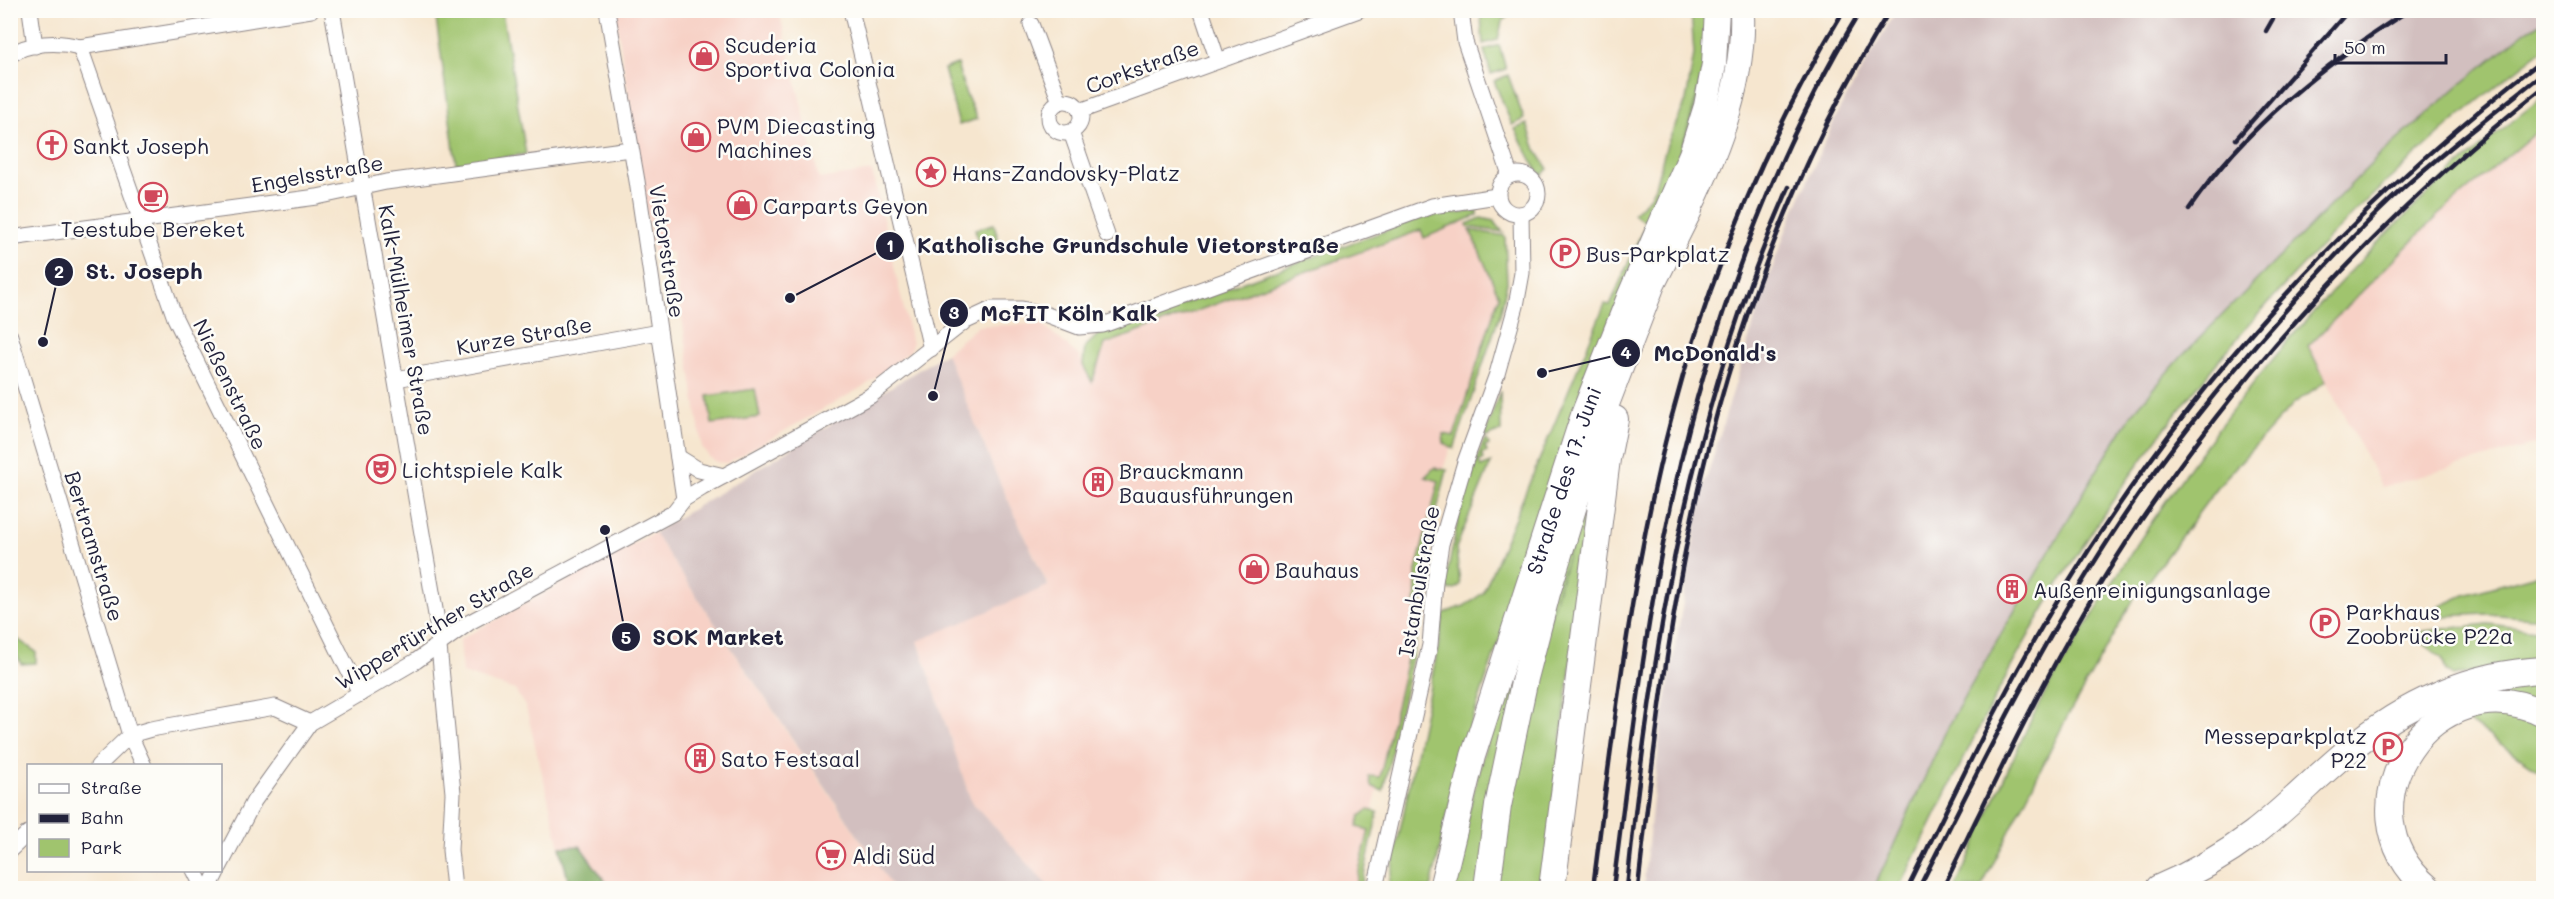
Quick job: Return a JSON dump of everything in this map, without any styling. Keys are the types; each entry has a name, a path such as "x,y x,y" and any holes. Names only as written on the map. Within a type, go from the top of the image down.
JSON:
{"highway":[{"path":"1487,888 1498,806 1546,593 1601,417 1652,284 1689,210"},
{"path":"1552,888 1607,459 1616,414 1645,325 1689,210"},
{"path":"2428,888 2412,875 2402,860 2394,836 2390,814 2397,769 2416,739 2472,694 2516,673 2544,670"},
{"path":"2159,888 2198,870 2254,833 2348,751 2389,719 2413,705 2472,694 2514,703 2544,714"}],"main road":[{"name":"Straße des 17. Juni","path":"1441,888 1473,756 1584,412 1629,297 1691,154 1706,106 1714,64 1717,10"},
{"path":"1689,210 1712,162 1729,110 1739,62 1742,10"}],"street":[{"path":"30,10 35,46"},
{"path":"10,55 21,48 64,43 80,47 311,10"},
{"name":"Kalk-Mülheimer Straße","path":"332,10 435,608 453,793 450,850 453,888"},
{"name":"Vietorstraße","path":"607,10 684,499"},
{"path":"851,10 931,350"},
{"name":"Corkstraße","path":"1201,10 1218,61"},
{"name":"Corkstraße","path":"1080,111 1359,10"},
{"path":"1461,10 1465,42 1510,175"},
{"name":"Corkstraße","path":"1030,24 1060,102"},
{"name":"Nießenstraße","path":"80,47 175,318 360,694"},
{"name":"Corkstraße","path":"1060,102 1072,102 1080,111 1081,119 1078,127 1071,132 1059,132 1051,124 1050,113 1060,102"},
{"path":"1071,132 1107,235"},
{"name":"Engelsstraße","path":"10,238 317,197 386,182 630,149"},
{"path":"1524,174 1535,183 1538,190 1533,208 1521,214 1505,210 1497,196 1502,181 1510,175 1524,174"},
{"name":"Wipperfürther Straße","path":"222,862 254,801 310,723 416,662 470,622 673,513 684,499 870,396 964,322 992,309 1005,308 1042,313 1079,327 1103,325 1432,206 1497,196"},
{"name":"Istanbulstraße","path":"1375,888 1430,645 1435,582 1444,533 1465,462 1497,374 1516,306 1522,273 1521,214"},
{"name":"Kurze Straße","path":"396,379 659,332"},
{"name":"Bertramstraße","path":"10,336 130,735 144,764"},
{"path":"678,456 699,470 724,476"},
{"path":"99,764 130,735 151,729 275,707 310,723"},
{"path":"12,846 27,834"},
{"path":"195,872 202,888"},
{"path":"209,888 217,872"}],"shaded area":[{"path":"615,11 779,11 819,179 872,171 912,344 910,351 866,385 727,463 716,462 702,447 672,252 653,252"},
{"path":"1896,11 2543,11 2543,27 2180,372 1883,888 1643,888 1661,729 1702,493 1763,293 1788,225 1839,110"},
{"path":"2543,126 2543,442 2382,487 2308,347 2437,216"},
{"path":"1466,221 1499,296 1430,510 1416,570 1415,624 1355,888 1050,888 971,801 918,640 1048,585 995,472 946,353 978,326 1042,324 1079,356 1091,382 1104,344 1421,230 1425,238"},
{"path":"946,353 995,472 1048,586 918,641 971,801 1050,888 893,888 654,533"},
{"path":"654,533 893,888 650,888 647,883 636,888 610,888 580,846 560,847 526,708 515,690 462,673 459,640"}],"green space":[{"path":"435,11 502,11 526,154 456,164"},
{"path":"1483,11 1513,11 1502,22 1498,40 1483,44 1481,17"},
{"path":"1691,11 1708,11 1705,63 1682,152 1577,408 1462,751 1431,888 1388,888 1444,613 1464,606 1483,593 1605,304 1610,305 1646,222 1633,214 1649,198 1655,186 1667,144 1686,101 1694,54"},
{"path":"1724,11 1729,11 1726,65 1718,110 1640,303 1478,888 1450,888 1482,758 1634,300"},
{"path":"2543,21 2543,49 2409,161 2346,221 2228,349 2173,417 2122,488 2049,600 1982,722 1900,888 1874,888 1951,720 2132,414 2182,356 2379,156 2461,84 2525,32"},
{"path":"1499,45 1506,69 1491,74 1484,50"},
{"path":"957,64 965,92 977,119 959,125 944,69"},
{"path":"1508,75 1524,119 1512,125 1494,81"},
{"path":"2543,97 2543,126 2437,216 2308,346 2326,381 2293,404 2220,484 2145,585 2142,584 2065,721 1981,888 1955,888 2038,706 2136,546 2185,474 2237,404 2350,272 2411,210"},
{"path":"1527,124 1536,150 1548,169 1542,175 1536,169 1515,129"},
{"path":"1478,211 1478,215 1424,238 1421,230 1105,344 1092,382 1083,365 1085,347 1098,335 1423,217"},
{"path":"1481,218 1494,221 1503,232 1468,227 1467,224"},
{"path":"994,224 1000,246 981,251 975,229"},
{"path":"1470,230 1505,236 1507,283 1501,311 1454,449 1444,443 1443,434 1454,436 1499,296"},
{"path":"755,389 760,417 712,424 708,396"},
{"path":"1500,391 1501,431 1484,438"},
{"path":"1487,440 1489,445 1485,447 1487,452 1482,454 1484,459 1479,462 1481,467 1491,463 1456,548 1460,585 1449,590 1445,585 1459,515 1483,442"},
{"path":"1596,459 1543,888 1495,888 1532,679"},
{"path":"1434,468 1447,470 1427,549 1420,623 1383,791 1371,786 1369,776 1380,777 1415,624 1416,570 1439,481 1425,477"},
{"path":"2543,573 2543,619 2488,614 2443,616 2438,607 2464,595"},
{"path":"2488,624 2543,631 2543,657 2453,676 2446,671 2442,658 2411,634 2425,631"},
{"path":"16,638 36,652 36,663 21,664 11,643"},
{"path":"2543,675 2543,706 2476,697 2493,683"},
{"path":"2495,709 2543,724 2543,773 2466,720"},
{"path":"1368,810 1378,812 1361,888 1355,888 1369,830 1357,827 1360,816"},
{"path":"580,846 610,888 570,888 560,847"}],"railway":[{"path":"1593,888 1624,652 1634,594 1657,477 1686,366 1722,260 1743,208 1790,107 1844,10"},
{"path":"1613,888 1639,689 1655,590 1674,491 1706,367 1748,243 1773,182 1829,65 1861,10"},
{"path":"1638,888 1668,650 1684,555 1709,443 1727,378 1747,314 1796,188 1856,68 1890,10"},
{"path":"2266,31 2278,10"},
{"path":"2236,139 2349,10"},
{"path":"2189,209 2236,150 2289,98 2347,52 2409,10"},
{"path":"1908,888 1981,740 2039,632 2110,518 2163,444 2218,373 2276,305 2338,240 2403,177 2544,59"},
{"path":"1919,888 2010,709 2084,578 2130,507 2191,423 2295,299 2376,214 2443,154 2544,73"},
{"path":"1943,888 2029,712 2075,626 2126,543 2216,417 2265,356 2370,242 2484,136 2544,87"},
{"path":"1627,888 1649,709 1680,531 1725,356 1755,271 1789,187"}],"place":[{"name":"Scuderia Sportiva Colonia","path":"704,56"},
{"name":"PVM Diecasting Machines","path":"696,137"},
{"name":"Sankt Joseph","path":"52,145"},
{"name":"Hans-Zandovsky-Platz","path":"931,172"},
{"name":"Teestube Bereket","path":"153,197"},
{"name":"Carparts Geyon","path":"742,205"},
{"name":"Bus-Parkplatz","path":"1565,253"},
{"name":"Katholische Grundschule Vietorstraße","path":"790,298"},
{"name":"St. Joseph","path":"43,342"},
{"name":"McDonald's","path":"1542,373"},
{"name":"McFIT Köln Kalk","path":"933,396"},
{"name":"Lichtspiele Kalk","path":"381,469"},
{"name":"Brauckmann Bauausführungen","path":"1098,482"},
{"name":"SOK Market","path":"605,530"},
{"name":"Bauhaus","path":"1254,569"},
{"name":"Außenreinigungsanlage","path":"2012,589"},
{"name":"Parkhaus Zoobrücke P22a","path":"2325,623"},
{"name":"Messeparkplatz P22","path":"2388,747"},
{"name":"Sato Festsaal","path":"700,758"},
{"name":"Aldi Süd","path":"831,855"}]}
